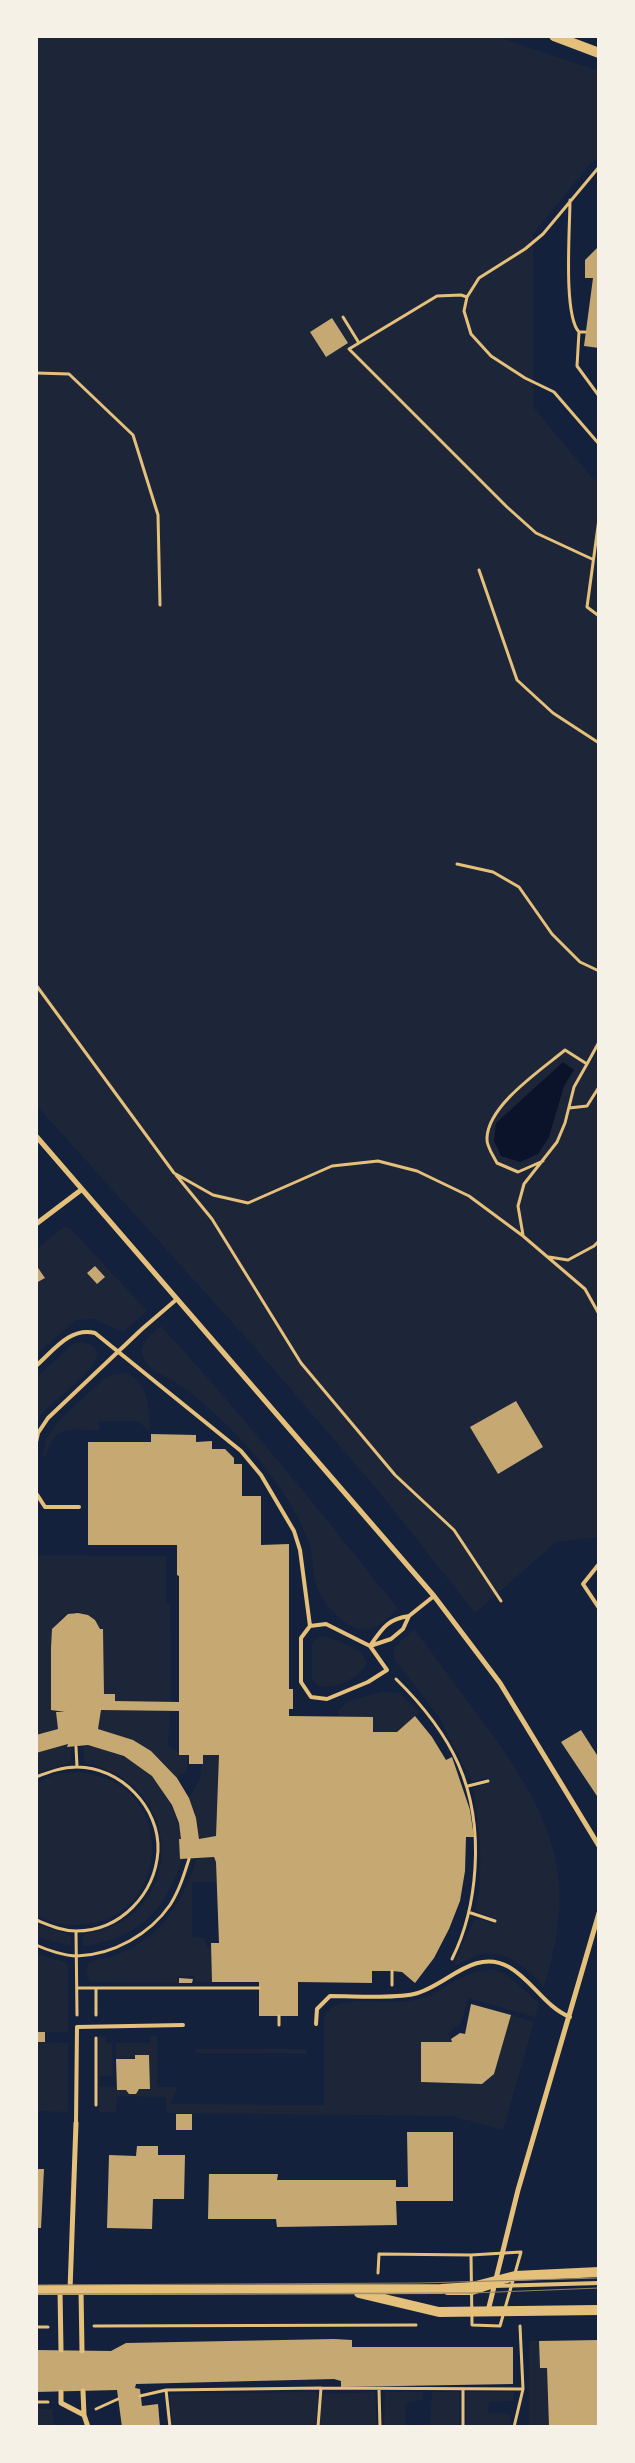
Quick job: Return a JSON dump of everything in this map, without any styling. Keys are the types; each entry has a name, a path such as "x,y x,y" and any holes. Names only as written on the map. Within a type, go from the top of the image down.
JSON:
{"main road":[{"path":"554,36 599,53"},
{"path":"36,2290 345,2290 472,2287 495,2283 515,2276 599,2272"},
{"path":"345,2290 439,2312 599,2310"}],"street":[{"path":"36,1136 434,1596 500,1683 599,1846"},
{"path":"36,1224 81,1190"},
{"path":"488,2312 518,2190 599,1913"},
{"path":"60,2350 60,2327 70,2290 76,2123"},
{"path":"70,2290 82,2326 82,2351"},
{"path":"83,2391 84,2414 88,2427"},
{"path":"61,2392 61,2403 84,2414"}],"lane":[{"path":"36,1442 38,1433 48,1418 142,1329 177,1299"},
{"path":"36,1366 73,1333 85,1331 95,1333 241,1451 261,1475 294,1531 300,1550 310,1626 301,1638 301,1682 311,1697 327,1699 368,1682 386,1670 370,1646 326,1624 310,1626"},
{"path":"36,1493 45,1507 79,1507"},
{"path":"599,1564 583,1584 599,1608"},
{"path":"370,1646 391,1639 403,1630 409,1616 434,1596"},
{"path":"370,1646 383,1628 395,1618 409,1616"},
{"path":"316,2024 316,2009 330,1996 413,1994 428,1990 445,1978 474,1963 491,1962 508,1967 558,2012 570,2017"},
{"path":"76,2123 77,2027 183,2025"},
{"path":"362,2294 472,2293 495,2283 599,2283"}],"path":[{"path":"599,167 570,199 543,234 525,249 479,278 467,297 464,311 471,334 491,356 525,378 554,392 599,444"},
{"path":"570,199 569,286 573,326 579,332 585,332"},
{"path":"467,297 461,295 437,296 349,349 507,508 536,533 592,559"},
{"path":"342,316 359,344"},
{"path":"579,332 577,366 599,396"},
{"path":"36,373 69,374 132,435 158,515 160,605"},
{"path":"599,520 592,559 587,607 599,616"},
{"path":"479,570 517,680 553,713 599,743"},
{"path":"457,864 493,872 519,887 552,934 580,962 599,971"},
{"path":"36,985 174,1173 212,1219 301,1363 395,1475 454,1530 500,1601"},
{"path":"524,1236 518,1206 524,1184 556,1142 569,1108 574,1087 599,1042"},
{"path":"543,1160 518,1172 497,1163 486,1140 491,1118 522,1086 565,1050 587,1064"},
{"path":"569,1108 587,1106 599,1087"},
{"path":"174,1173 212,1196 248,1203 332,1166 378,1161 417,1171 469,1196 524,1236 585,1289 599,1314"},
{"path":"549,1257 568,1260 594,1246 599,1241"},
{"path":"386,1670 419,1702 437,1726 455,1755 468,1786 477,1836 470,1913 445,1978"},
{"path":"76,1747 77,1767"},
{"path":"36,1778 56,1770 77,1767 98,1770 111,1776 134,1791 147,1808 155,1828 158,1849 155,1870 150,1884 134,1907 117,1920 98,1928 76,1931 55,1928 36,1920"},
{"path":"468,1786 488,1780"},
{"path":"36,1945 77,1956 108,1950 130,1941 152,1926 170,1905 183,1880 189,1859"},
{"path":"470,1913 495,1922"},
{"path":"76,1931 77,2027"},
{"path":"77,1988 259,1988"},
{"path":"96,1988 96,2105"},
{"path":"279,2016 279,2024"},
{"path":"378,2280 379,2254 471,2255"},
{"path":"514,2427 523,2389 520,2311"},
{"path":"463,2326 472,2326 488,2312"},
{"path":"82,2326 417,2325"},
{"path":"36,2327 60,2327"},
{"path":"140,2396 166,2390 321,2388 523,2389"},
{"path":"318,2427 321,2388"},
{"path":"379,2389 380,2427"},
{"path":"463,2427 464,2389"},
{"path":"166,2390 170,2427"},
{"path":"84,2414 118,2399"}],"shaded area":[{"path":"36,36 495,36 599,71 599,157 591,163 533,234 533,407 593,479 599,480 599,1537 556,1542 475,1613 381,1494 257,1350 36,1105"},
{"path":"563,1062 574,1070 564,1086 549,1137 538,1154 520,1162 501,1156 494,1141 496,1123"},
{"path":"67,1227 72,1230 147,1311 123,1332 94,1319 76,1320 36,1355 36,1250 62,1228"},
{"path":"161,1326 282,1466 398,1609 382,1623 375,1628 363,1630 345,1623 337,1616 324,1600 316,1584 310,1545 304,1530 288,1501 269,1473 222,1420 185,1389 156,1372 145,1362 142,1347"},
{"path":"80,1342 93,1346 97,1354 94,1363 74,1385 45,1410 36,1423 36,1389 39,1386 36,1378 74,1343"},
{"path":"126,1373 139,1383 143,1390 148,1406 150,1432 138,1421 99,1421 99,1430 72,1430 59,1434 54,1438 46,1456 43,1456 46,1439 58,1421 104,1379 114,1374"},
{"path":"36,1555 166,1556 166,1603 170,1603 171,1702 115,1701 104,1694 103,1629 86,1614 70,1612 60,1619 54,1632 51,1666 51,1709 65,1712 56,1712 58,1729 36,1735"},
{"path":"414,1629 505,1752 530,1792 549,1835 555,1858 560,1895 554,1949 544,1987 524,1968 502,1955 483,1954 453,1966 475,1918 494,1924 496,1918 478,1912 476,1909 480,1879 480,1848 473,1788 489,1783 487,1778 472,1782 439,1717 394,1659 394,1647"},
{"path":"324,1636 349,1645 360,1652 367,1663 357,1675 341,1684 332,1686 317,1684 312,1679 312,1644 318,1637"},
{"path":"386,1691 399,1693 420,1712 397,1732 373,1732 373,1717 339,1717 338,1711 348,1701"},
{"path":"101,1710 170,1711 168,1745 179,1755 189,1755 186,1772 177,1778 151,1753 121,1736 98,1729"},
{"path":"68,1744 67,1747 71,1747 71,1760 60,1766 36,1773 36,1753"},
{"path":"88,1745 107,1750 138,1765 162,1788 177,1820 181,1839 179,1839 180,1859 182,1859 168,1894 147,1919 119,1937 83,1946 85,1934 119,1923 143,1904 157,1879 162,1851 157,1823 143,1797 119,1776 85,1763 83,1747"},
{"path":"203,1755 219,1755 218,1812 216,1813 216,1836 214,1838 199,1839 196,1818 189,1798 200,1778"},
{"path":"76,1772 105,1778 119,1785 131,1795 144,1813 151,1833 152,1853 148,1873 139,1892 126,1907 109,1918 88,1924 75,1925 61,1924 36,1914 36,1783 56,1774"},
{"path":"200,1857 214,1857 216,1862 216,1882 192,1882 192,1936 205,1938 207,1947 212,1947 212,1982 195,1982 194,1976 177,1976 177,1983 90,1982 87,1965 90,1962 127,1951 154,1932 166,1920 184,1891 196,1859"},
{"path":"36,1924 71,1936 71,1946 36,1937"},
{"path":"36,1953 65,1962 68,1966 68,2032 36,2032"},
{"path":"491,1969 507,1975 539,2003 535,2017 468,1998 461,2023 448,2033 452,2042 421,2042 421,2082 482,2084 494,2074 511,2015 534,2022 503,2130 452,2116 167,2113 166,2097 117,2096 116,2112 99,2112 99,2087 117,2086 117,2090 126,2090 129,2094 135,2094 139,2089 150,2089 149,2055 116,2059 116,2043 150,2043 150,2036 157,2036 157,2087 177,2087 171,2104 324,2105 324,2016 333,2006 350,2002 409,2001 430,1994 468,1975"},
{"path":"98,2036 106,2036 106,2043 112,2043 113,2076 99,2076"},
{"path":"36,2042 68,2043 68,2112 36,2111"},
{"path":"195,2049 306,2049 306,2054 195,2053"},
{"path":"529,2341 539,2341 540,2368 547,2368 548,2425 529,2427"},
{"path":"316,2392 318,2396 316,2427 173,2427 170,2395"},
{"path":"375,2392 377,2427 320,2427 322,2394"},
{"path":"385,2392 423,2392 423,2400 408,2402 405,2406 406,2427 384,2427"},
{"path":"432,2392 459,2392 459,2427 430,2427"},
{"path":"467,2392 514,2392 513,2401 489,2402 488,2413 511,2414 510,2427 467,2427"},
{"path":"36,2409 52,2409 55,2427 36,2427"}],"building":[{"path":"599,246 599,348 584,346 593,278 585,278 585,260"},
{"path":"332,318 348,343 326,357 310,332"},
{"path":"36,1265 45,1278 36,1283"},
{"path":"95,1266 105,1277 97,1284 87,1273"},
{"path":"516,1401 543,1447 498,1474 470,1427"},
{"path":"151,1434 196,1435 196,1442 212,1441 212,1449 225,1449 234,1458 234,1464 242,1464 242,1496 261,1496 261,1545 289,1544 289,1689 293,1689 293,1709 289,1709 289,1716 373,1717 373,1732 397,1732 415,1716 432,1737 446,1760 452,1757 470,1810 474,1837 466,1837 465,1871 460,1901 449,1929 434,1958 415,1983 402,1972 392,1971 372,1971 372,1983 298,1982 298,2016 259,2016 259,1982 212,1982 211,1943 219,1943 216,1862 214,1857 180,1859 179,1839 181,1839 179,1823 172,1805 152,1776 124,1756 88,1745 67,1747 68,1744 36,1753 36,1735 58,1729 56,1712 65,1712 51,1710 51,1648 52,1629 68,1614 88,1615 95,1620 100,1629 103,1629 104,1694 115,1694 115,1701 179,1702 179,1576 177,1575 177,1545 88,1545 88,1442 151,1442","holes":["101,1710 179,1711 179,1755 189,1755 189,1764 203,1764 203,1755 219,1755 216,1836 199,1839 196,1818 189,1798 177,1778 151,1751 133,1740 98,1729"]},
{"path":"581,1730 597,1755 599,1753 599,1795 597,1796 561,1742"},
{"path":"179,1978 193,1979 192,1983 179,1983"},
{"path":"471,2004 511,2015 494,2074 482,2084 421,2082 421,2042 452,2042 451,2039 460,2033 465,2034"},
{"path":"36,2032 45,2032 45,2042 36,2042"},
{"path":"135,2055 149,2055 150,2089 139,2089 136,2094 129,2094 126,2090 117,2090 116,2059 135,2059"},
{"path":"176,2114 192,2114 192,2130 176,2130"},
{"path":"407,2132 453,2132 453,2201 396,2201 397,2225 277,2227 276,2219 208,2219 209,2174 278,2174 277,2180 396,2180 396,2187 408,2187"},
{"path":"137,2146 158,2146 158,2155 185,2155 184,2199 153,2199 152,2229 107,2228 109,2155 136,2156"},
{"path":"36,2169 44,2169 41,2228 36,2228"},
{"path":"352,2340 352,2347 513,2347 513,2384 341,2387 341,2381 334,2379 136,2384 135,2388 140,2389 142,2406 158,2404 160,2427 122,2427 117,2390 36,2392 36,2350 111,2351 126,2343"},
{"path":"599,2340 599,2427 549,2427 547,2368 540,2368 539,2341"}],"tram line":[{"path":"36,2285 420,2283 599,2278"},
{"path":"36,2294 472,2293 599,2288"}]}
